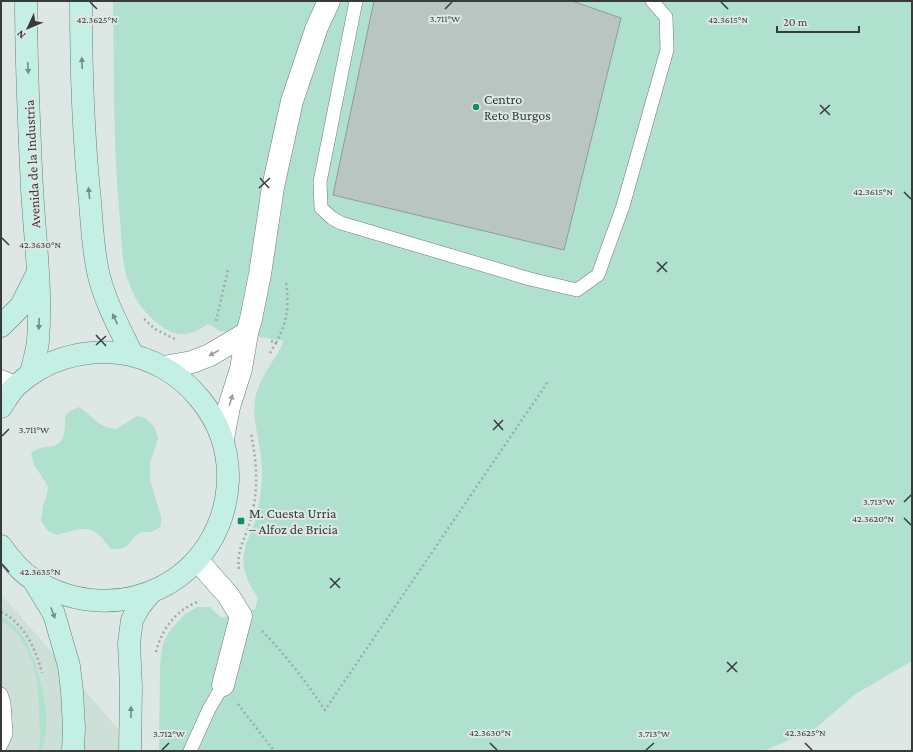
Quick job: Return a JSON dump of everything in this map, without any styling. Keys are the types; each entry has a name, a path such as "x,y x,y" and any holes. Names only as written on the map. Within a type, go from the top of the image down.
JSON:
{"main road":[{"name":"Avenida de la Industria","path":"16,381 38,343 39,320 38,273 32,188 26,46 26,1"},
{"path":"81,1 84,116 95,255 99,277 109,305 132,354"},
{"path":"1,326 21,306 38,273"},
{"path":"1,407 16,381 54,361 79,354 106,351 132,354 164,367 190,386 209,410 223,438 228,468 227,499 218,528 209,545 198,560 184,573 151,592 121,600 91,601 61,594 34,580 5,557"},
{"path":"34,580 54,614 69,666 74,728 73,751"},
{"path":"130,751 131,687 129,643 132,620 139,607 151,592"}],"street":[{"path":"223,438 229,407 241,369 260,274 273,187 292,102 317,27 329,1"},
{"path":"164,367 192,362 210,355 247,333"},
{"path":"198,560 228,595 241,616 223,685"}],"lane":[{"path":"356,1 320,182 321,208 332,218 341,223 530,279 577,290 598,275 623,206 666,50 666,17 652,1"},
{"path":"190,751 209,709 223,685"},
{"path":"1,694 4,703 6,734 1,745"}],"path":[{"path":"216,321 228,270"},
{"path":"276,343 283,330 287,316 288,300 285,280"},
{"path":"241,616 257,626 274,643 303,678 325,710 549,380"},
{"path":"1,612 19,625 29,640 36,654 44,679"},
{"path":"223,685 274,751"}],"shaded area":[{"path":"1,595 16,611 137,751 1,751"}],"green space":[{"path":"113,1 912,1 912,661 854,695 816,728 764,751 159,751 160,665 162,647 171,629 185,614 197,607 210,607 221,618 255,609 258,598 246,577 243,559 246,543 257,515 262,481 261,460 254,411 255,401 257,391 263,378 284,341 220,331 208,324 191,333 174,333 161,326 151,317 134,296 124,268 116,165"},
{"path":"79,407 100,424 110,428 116,429 137,416 146,418 155,428 158,439 150,463 150,480 161,516 161,526 151,532 141,532 126,547 111,549 95,532 85,529 74,530 57,535 48,531 41,521 48,486 34,465 31,453 39,448 57,445 63,438 65,416 70,411"},
{"path":"1,616 16,627 20,632 26,641 36,665 43,693 46,719 46,735 42,751 38,751 40,734 38,695 33,663 18,635 1,621"}],"building":[{"name":"Centro Reto Burgos","path":"374,1 572,1 621,18 564,250 333,195"}],"place":[{"name":"Centro Reto Burgos","path":"476,107"},
{"name":"M. Cuesta Urria – Alfoz de Bricia","path":"241,521"}]}
